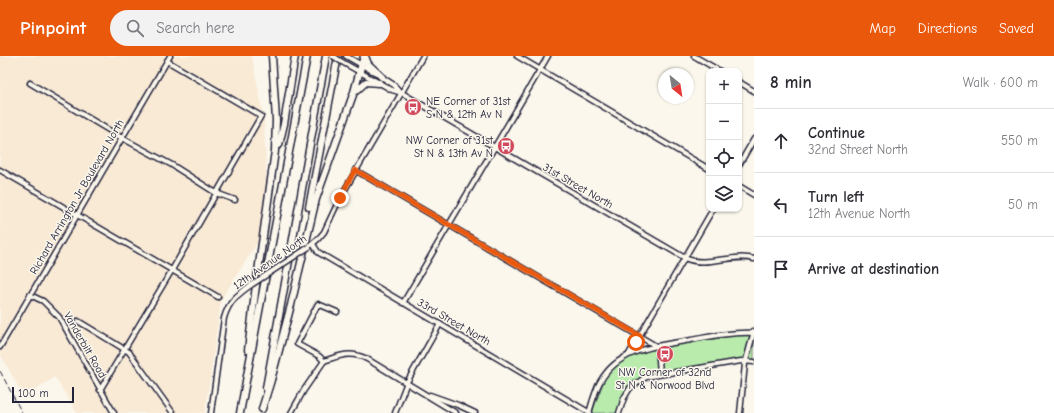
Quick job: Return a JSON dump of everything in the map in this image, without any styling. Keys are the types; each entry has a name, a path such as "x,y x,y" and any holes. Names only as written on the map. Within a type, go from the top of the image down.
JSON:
{"highway":[{"path":"242,401 255,293 274,163 276,126 272,56"},
{"path":"274,163 284,124 295,56"},
{"path":"240,413 308,56"},
{"path":"261,411 326,56"},
{"path":"292,298 338,56"},
{"path":"261,411 272,380 316,199 354,92 365,56"},
{"path":"354,92 366,82 380,80 368,64 365,56"}],"street":[{"name":"Richard Arrington Jr Boulevard North","path":"0,347 170,56"},
{"name":"31st Street North","path":"333,56 342,62 361,68"},
{"name":"31st Street North","path":"346,56 380,80 394,85 402,93 690,261 744,257 754,259"},
{"name":"12th Avenue North","path":"211,413 226,310 235,297 311,245 324,232 336,204 355,170 423,56"},
{"path":"517,56 706,166"},
{"path":"403,303 548,56"},
{"path":"694,56 715,68"},
{"path":"100,390 172,270 261,116 167,61"},
{"path":"30,83 122,138 172,165 216,193 234,200"},
{"path":"742,84 754,91"},
{"path":"742,160 754,139"},
{"path":"0,170 218,297"},
{"path":"355,170 657,346"},
{"path":"742,188 754,195"},
{"path":"629,354 712,212"},
{"name":"33rd Street North","path":"311,245 321,254 589,413"},
{"name":"Vanderbilt Road","path":"30,295 43,301 60,317 114,413"},
{"path":"324,361 319,356 297,344 318,304 337,312"},
{"path":"78,321 129,352 173,413"},
{"path":"395,413 407,382 440,324"},
{"path":"589,413 597,388 607,372 622,358 629,354 643,348 723,334 754,332 747,361 740,413"},
{"path":"657,346 660,374"},
{"path":"292,413 304,390 324,361 342,354 359,355 407,382 456,413"},
{"path":"618,413 630,388 646,377 740,361 754,362"},
{"path":"426,394 458,405 475,413"}],"shaded area":[{"path":"0,56 252,56 264,119 267,195 259,240 221,300 205,413 77,413 55,377 24,397 0,354"}],"green space":[{"path":"737,335 754,336 754,360 745,358 643,376 629,387 620,413 592,413 605,378 612,369 622,361 643,350"}],"railway":[{"path":"0,371 22,413"}],"place":[{"name":"NE Corner of 31st S N & 12th Av N","path":"413,107"},
{"name":"NW Corner of 31st St N & 13th Av N","path":"506,146"},
{"name":"NW Corner of 32nd St N & Norwood Blvd","path":"665,354"}],"route":[{"path":"340,198 355,170 640,336 636,342"}]}
